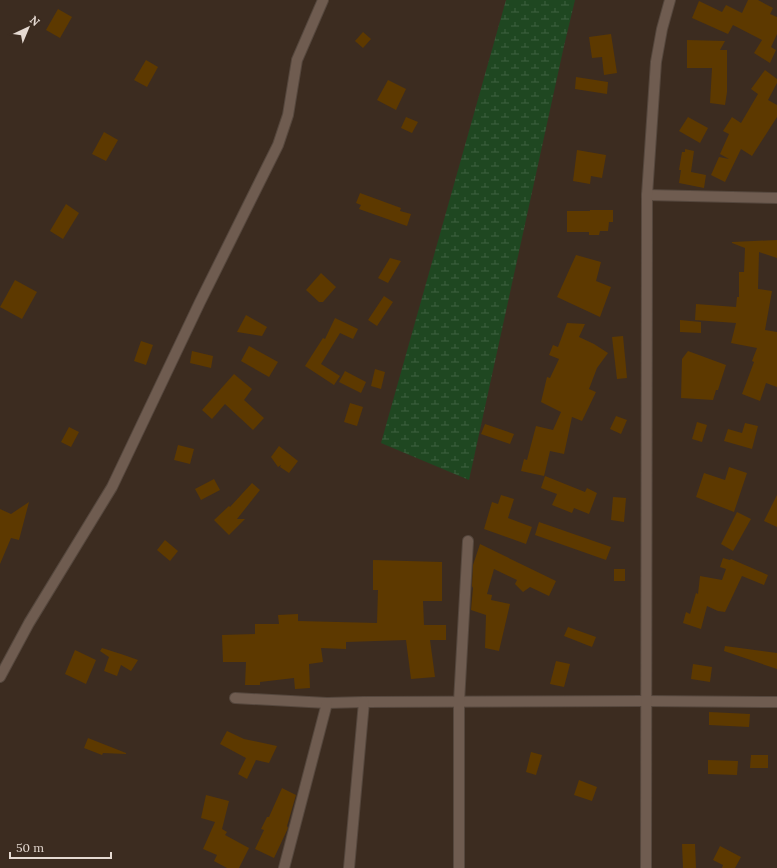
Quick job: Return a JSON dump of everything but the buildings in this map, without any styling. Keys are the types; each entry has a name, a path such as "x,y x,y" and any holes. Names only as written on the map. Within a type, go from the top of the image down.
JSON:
{"street":[{"path":"0,677 29,623 112,487 200,302 278,145 288,115 297,60 323,0"},
{"path":"646,868 645,701 647,195 656,62 662,29 670,0"},
{"path":"647,195 777,198"},
{"path":"459,868 459,702 468,541"},
{"path":"235,698 327,703 645,701 777,702"},
{"path":"350,868 364,702"},
{"path":"284,868 327,703"}],"green space":[{"path":"506,0 575,0 469,480 381,443"}]}
